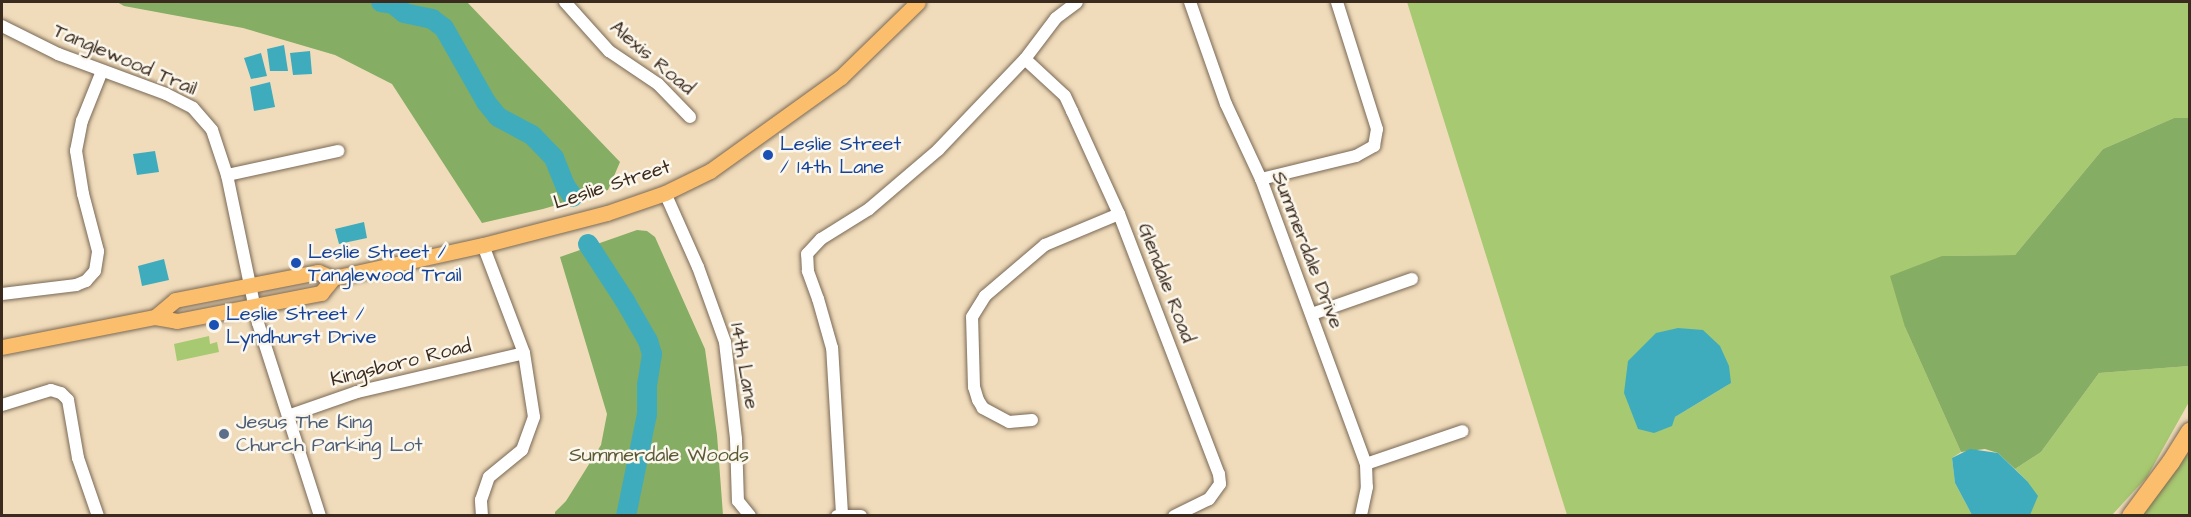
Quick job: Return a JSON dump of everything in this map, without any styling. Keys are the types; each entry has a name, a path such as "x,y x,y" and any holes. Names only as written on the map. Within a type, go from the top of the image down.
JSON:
{"highway":[{"path":"2131,516 2190,432"}],"main road":[{"name":"Leslie Street","path":"155,317 175,300 318,272 333,278 483,245 607,213 665,193 718,165 842,77 918,2"},
{"name":"Leslie Street","path":"2,347 155,317 177,321 321,293 333,278"}],"street":[{"name":"Alexis Road","path":"565,2 609,51 658,84 690,117"},
{"path":"861,516 839,515 832,348 808,271 807,254 821,238 869,209 938,150 1025,59 1056,18 1077,2"},
{"name":"Summerdale Drive","path":"1190,2 1226,104 1261,179 1366,464 1367,487 1361,516"},
{"path":"1261,179 1356,156 1374,146 1377,129 1337,2"},
{"name":"Tanglewood Trail","path":"2,26 58,54 166,93 193,108 212,130 227,175 254,305 320,516"},
{"name":"Glendale Road","path":"1025,59 1065,96 1119,214 1219,474 1220,483 1209,499 1174,516"},
{"path":"2,294 76,285 86,281 95,271 98,251 83,194 76,151 82,121 102,71"},
{"path":"227,175 338,151"},
{"name":"14th Lane","path":"665,193 698,267 725,342 736,439 738,501 750,516"},
{"path":"1032,420 1009,422 983,408 978,400 974,387 972,317 985,296 1045,245 1119,214"},
{"path":"482,516 481,500 489,477 522,450 534,417 524,353 483,245"},
{"path":"1311,314 1412,279"},
{"name":"Kingsboro Road","path":"288,416 357,392 524,353"},
{"path":"2,405 51,390 61,393 68,400 78,458 98,516"},
{"path":"1366,464 1463,431"}],"green space":[{"path":"117,2 467,2 620,162 608,190 543,209 482,223 392,84 335,55 243,28 124,6"},
{"path":"1407,2 2189,2 2189,118 2174,118 2103,149 2015,255 1942,256 1905,327 1961,452 1952,458 1955,483 1972,515 1567,515","holes":["1731,383 1675,417 1638,429"]},
{"path":"2174,118 2189,118 2189,366 2099,373 2041,452 2015,469 1998,453 1985,449 1961,452 1905,327 1890,276 1942,256 2015,255 2103,149"},
{"name":"Summerdale Woods","path":"637,230 647,231 655,237 705,349 717,435 723,515 555,515 601,445 607,414 560,257"},
{"path":"209,336 210,344 217,342 219,352 177,361 174,344"},
{"path":"2189,366 2189,402 2147,477 2112,515 2030,515 2027,481 2015,469 2041,452 2099,373"},
{"path":"2189,450 2189,515 2140,516 2187,454"}],"water":[{"path":"284,45 288,71 270,71 267,49"},
{"path":"310,51 312,74 293,75 290,53"},
{"path":"261,53 267,76 251,79 244,58"},
{"path":"270,82 275,107 254,111 250,87"},
{"path":"155,151 159,172 137,175 133,154"},
{"path":"364,222 367,238 339,244 335,229"},
{"path":"164,259 169,280 142,286 138,266"},
{"path":"1678,328 1703,330 1720,346 1729,366 1731,383 1675,417 1672,426 1654,433 1638,429 1624,393 1628,361 1656,333"},
{"path":"1970,449 1998,453 2027,481 2038,496 2030,515 1972,515 1955,483 1952,458"}],"waterway":[{"path":"381,2 393,4 404,13 432,19 444,28 486,102 498,117 532,135 554,158 566,187 573,197"},
{"path":"588,244 625,301 648,341 652,354 647,385 647,414 626,516"}],"place":[{"name":"Leslie Street / 14th Lane","path":"768,155"},
{"name":"Leslie Street / Tanglewood Trail","path":"296,263"},
{"name":"Leslie Street / Lyndhurst Drive","path":"214,325"},
{"name":"Jesus The King Church Parking Lot","path":"224,434"}]}
